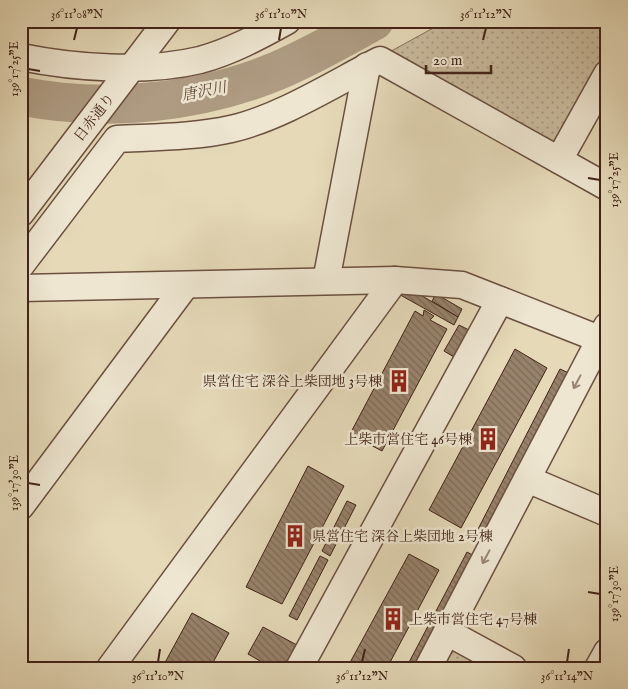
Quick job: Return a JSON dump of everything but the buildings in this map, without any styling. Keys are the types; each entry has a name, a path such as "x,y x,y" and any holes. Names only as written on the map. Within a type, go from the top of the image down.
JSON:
{"street":[{"name":"日赤通り","path":"21,213 167,21"},
{"path":"21,57 129,72 201,60 257,38 287,21"},
{"path":"21,265 118,139 232,129 267,118 380,60 607,187"},
{"path":"326,280 367,66"},
{"path":"559,160 607,74"},
{"path":"21,288 185,286 326,280 395,280 462,286 605,336 526,479 428,668"},
{"path":"110,668 395,280"},
{"path":"21,506 185,286"},
{"path":"298,668 500,300"},
{"path":"526,479 607,514"},
{"path":"447,632 513,668"},
{"path":"598,668 607,652"}],"shaded area":[{"path":"446,21 607,21 607,67 561,153 384,55"},
{"path":"447,632 513,668 428,668"}],"waterway":[{"name":"唐沢川","path":"21,96 86,104 119,104 152,102 218,90 249,81 291,65 374,21"}],"place":[{"name":"県営住宅 深谷上柴団地 3号棟","path":"399,381"},
{"name":"上柴市営住宅 46号棟","path":"488,439"},
{"name":"県営住宅 深谷上柴団地 2号棟","path":"295,536"},
{"name":"上柴市営住宅 47号棟","path":"393,619"}]}
